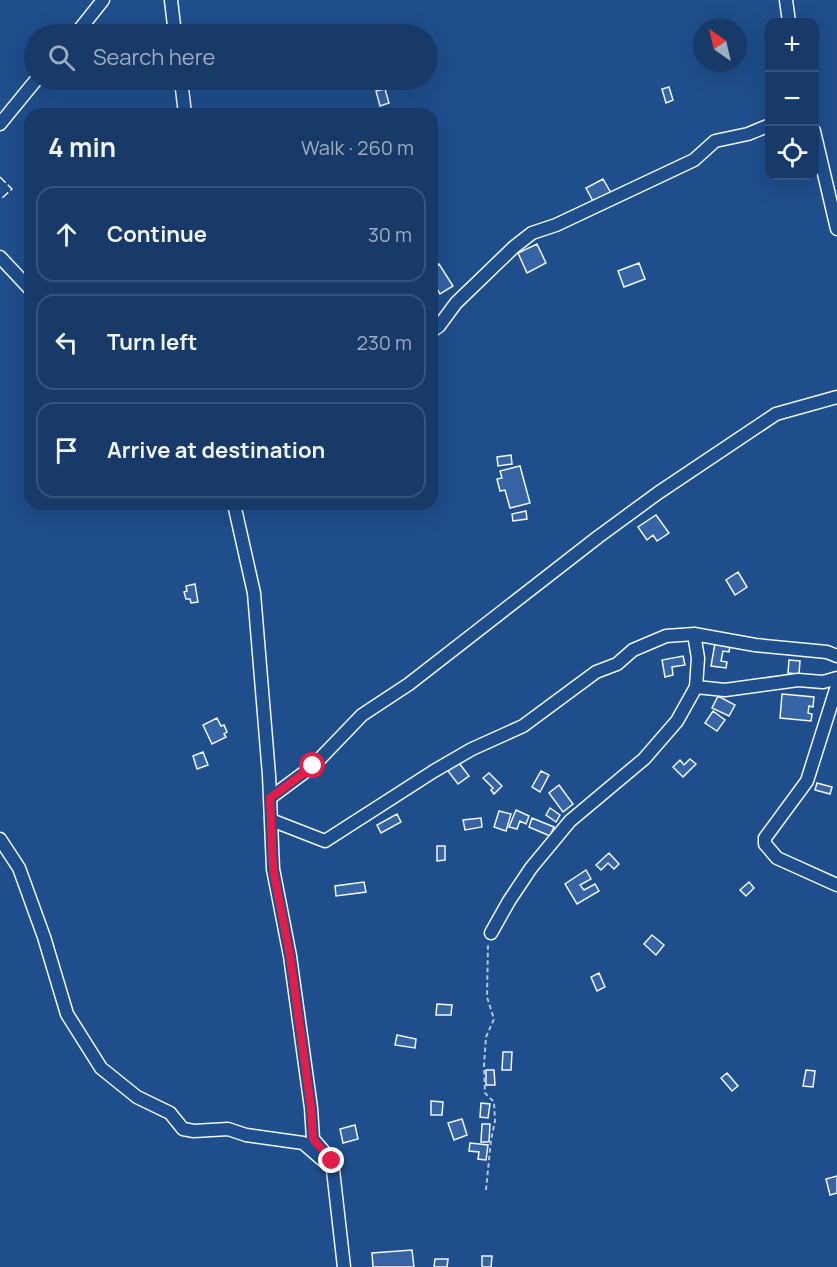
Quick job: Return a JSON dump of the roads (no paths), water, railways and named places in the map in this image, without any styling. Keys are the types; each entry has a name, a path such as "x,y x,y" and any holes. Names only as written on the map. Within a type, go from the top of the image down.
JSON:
{"street":[{"path":"84,24 103,0"},
{"path":"171,0 174,24"},
{"path":"786,0 788,18"},
{"path":"0,124 28,90"},
{"path":"182,90 184,108"},
{"path":"438,327 456,303 514,246 532,233 556,225 694,160 715,141 748,134 768,126"},
{"path":"819,152 837,229"},
{"path":"0,257 24,283"},
{"path":"270,798 313,766 362,715 409,684 658,493 776,414 837,397"},
{"path":"235,510 254,593 270,798 273,869 290,956 311,1108 313,1139 332,1161 344,1267"},
{"path":"271,820 325,841 434,771 472,749 523,726 596,672 617,664 633,650 666,636 694,634 755,645 826,652 837,657"},
{"path":"491,933 531,868 570,821 644,759 677,721 696,687 698,658 694,634"},
{"path":"696,687 725,690 798,680 823,682 837,678"},
{"path":"837,686 807,781 765,838 765,844 777,858 837,885"},
{"path":"0,839 19,868 44,937 67,1014 101,1068 137,1096 170,1113 183,1129 194,1131 228,1129 246,1136 303,1143 333,1168"}]}
